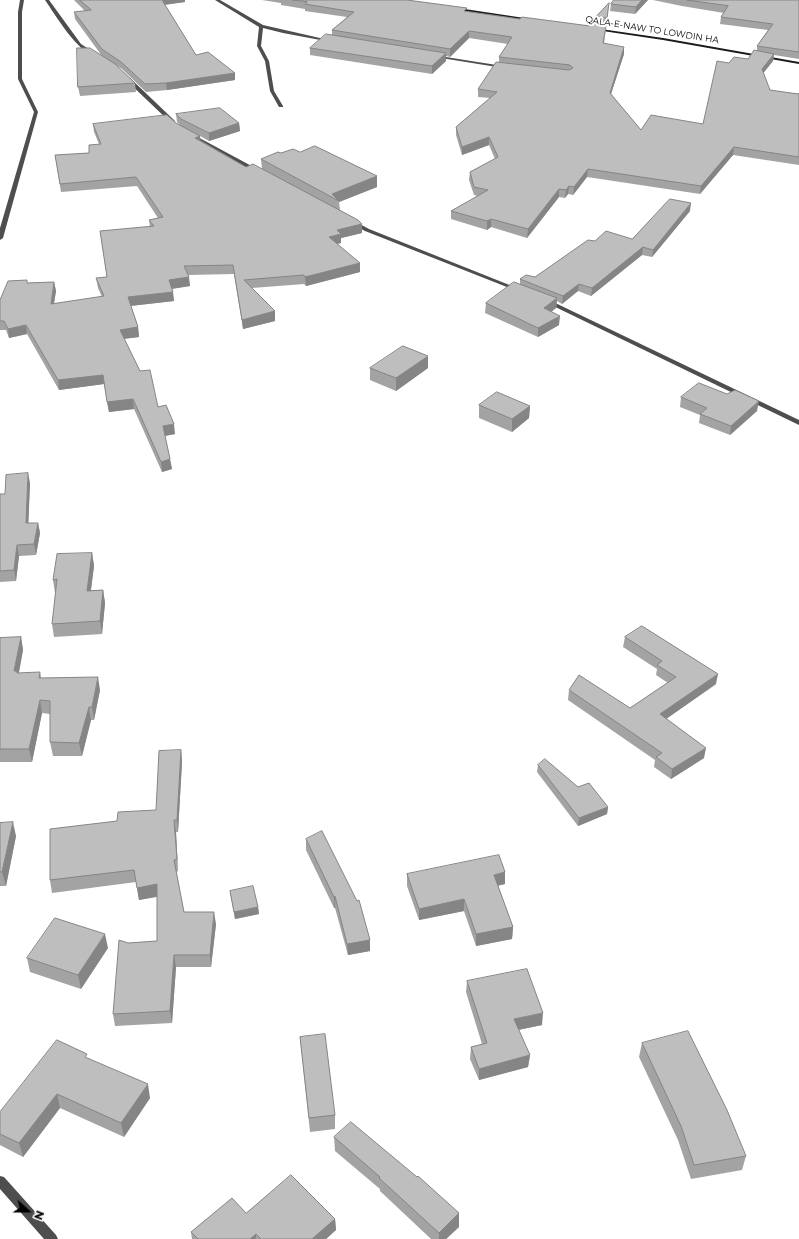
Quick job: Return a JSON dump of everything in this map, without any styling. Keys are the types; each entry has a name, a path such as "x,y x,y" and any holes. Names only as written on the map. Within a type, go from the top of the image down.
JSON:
{"main road":[{"path":"449,7 540,21"},
{"name":"QALA-E-NAW TO LOWDIN HA","path":"594,29 663,39 799,63"}],"street":[{"path":"0,238 36,112 20,79 20,12 22,0"},
{"path":"47,0 79,45 99,58"},
{"path":"217,0 261,26 282,32 338,42"},
{"path":"261,26 259,46 267,61 272,91 281,106"},
{"path":"427,55 508,68"},
{"path":"125,76 179,129"},
{"path":"186,132 262,174"},
{"path":"346,219 367,230 523,291"},
{"path":"538,297 560,306 681,367 799,423"},
{"path":"0,1181 52,1239"}],"building":[{"path":"80,0 162,0 196,55 208,52 235,73 166,83 145,84 121,62 102,49 74,12 91,10"},
{"path":"293,0 407,0 467,8 464,11 520,19 522,17 590,26 592,23 606,26 603,43 624,47 610,93 641,130 651,115 703,124 717,61 729,63 734,57 748,59 754,50 774,54 762,69 770,90 799,93 799,157 734,147 701,186 588,169 574,187 569,186 566,190 559,189 528,229 491,219 487,221 451,211 488,190 474,187 470,172 498,157 489,137 462,147 456,127 497,92 478,89 496,62 569,70 573,68 570,65 499,57 512,37 469,31 450,49 332,30 354,12 305,4 307,2"},
{"path":"614,0 642,0 636,7 611,4"},
{"path":"687,0 799,0 799,52 757,46 773,24 721,17 728,6"},
{"path":"609,3 607,18 597,16"},
{"path":"326,34 446,53 432,66 310,48"},
{"path":"77,48 90,48 115,64 135,83 78,87"},
{"path":"220,108 239,123 209,133 181,119 176,114"},
{"path":"167,115 176,123 200,136 195,138 246,167 253,164 358,220 362,224 337,230 341,234 329,237 360,263 305,277 304,275 244,280 275,311 242,320 233,265 184,266 189,277 169,280 173,292 128,297 138,327 120,330 140,371 150,370 158,407 166,405 174,424 163,426 170,459 161,462 133,399 107,402 103,375 58,380 26,325 8,329 4,321 0,321 0,300 8,281 27,280 27,283 54,282 51,304 104,296 96,278 107,277 100,231 154,226 149,220 163,217 136,177 60,184 55,155 89,153 89,145 101,144 93,124"},
{"path":"315,146 377,176 332,194 339,201 261,159 278,152 281,153 293,149 300,152"},
{"path":"670,199 691,203 653,250 643,247 592,288 579,284 563,296 520,279 526,275 535,277 588,240 595,241 606,231 632,239"},
{"path":"514,282 557,298 544,308 560,316 538,328 486,303"},
{"path":"403,346 428,356 396,378 370,368"},
{"path":"699,383 727,394 735,390 759,401 731,426 700,414 707,408 681,397"},
{"path":"497,392 530,406 512,419 479,405"},
{"path":"28,473 26,523 38,523 34,544 17,545 14,570 0,571 0,494 5,494 6,475"},
{"path":"92,553 87,591 103,590 100,621 52,624 57,579 53,580 57,554"},
{"path":"642,626 718,674 660,714 706,748 672,769 656,757 662,753 569,690 579,675 630,708 676,677 657,665 662,661 625,637"},
{"path":"21,637 14,671 17,671 17,673 40,672 39,678 98,677 92,707 89,707 79,743 50,742 50,701 40,700 29,749 0,749 0,638"},
{"path":"181,750 177,820 174,820 177,859 174,860 184,912 214,912 210,955 174,955 170,1011 113,1014 119,940 128,943 157,941 157,884 137,888 134,870 50,880 50,829 117,821 118,812 156,810 159,751"},
{"path":"545,759 578,787 589,783 608,807 579,818 538,765"},
{"path":"13,822 2,872 0,872 0,823"},
{"path":"322,831 357,901 359,900 370,940 347,944 335,896 334,897 306,839"},
{"path":"499,855 505,872 494,875 513,927 476,934 464,899 419,909 407,874"},
{"path":"253,886 258,907 234,912 230,891"},
{"path":"55,918 105,934 78,975 27,958"},
{"path":"527,969 543,1013 514,1019 530,1055 479,1069 471,1047 487,1043 467,981"},
{"path":"688,1031 727,1110 746,1156 694,1165 681,1126 642,1043"},
{"path":"325,1034 335,1115 309,1118 300,1037"},
{"path":"57,1040 87,1054 85,1057 148,1084 121,1123 57,1094 19,1143 0,1134 0,1112"},
{"path":"351,1122 417,1177 418,1176 459,1213 439,1233 379,1178 380,1177 334,1137"},
{"path":"291,1175 335,1219 312,1239 261,1239 256,1234 250,1239 198,1239 191,1232 232,1198 246,1213"}]}
